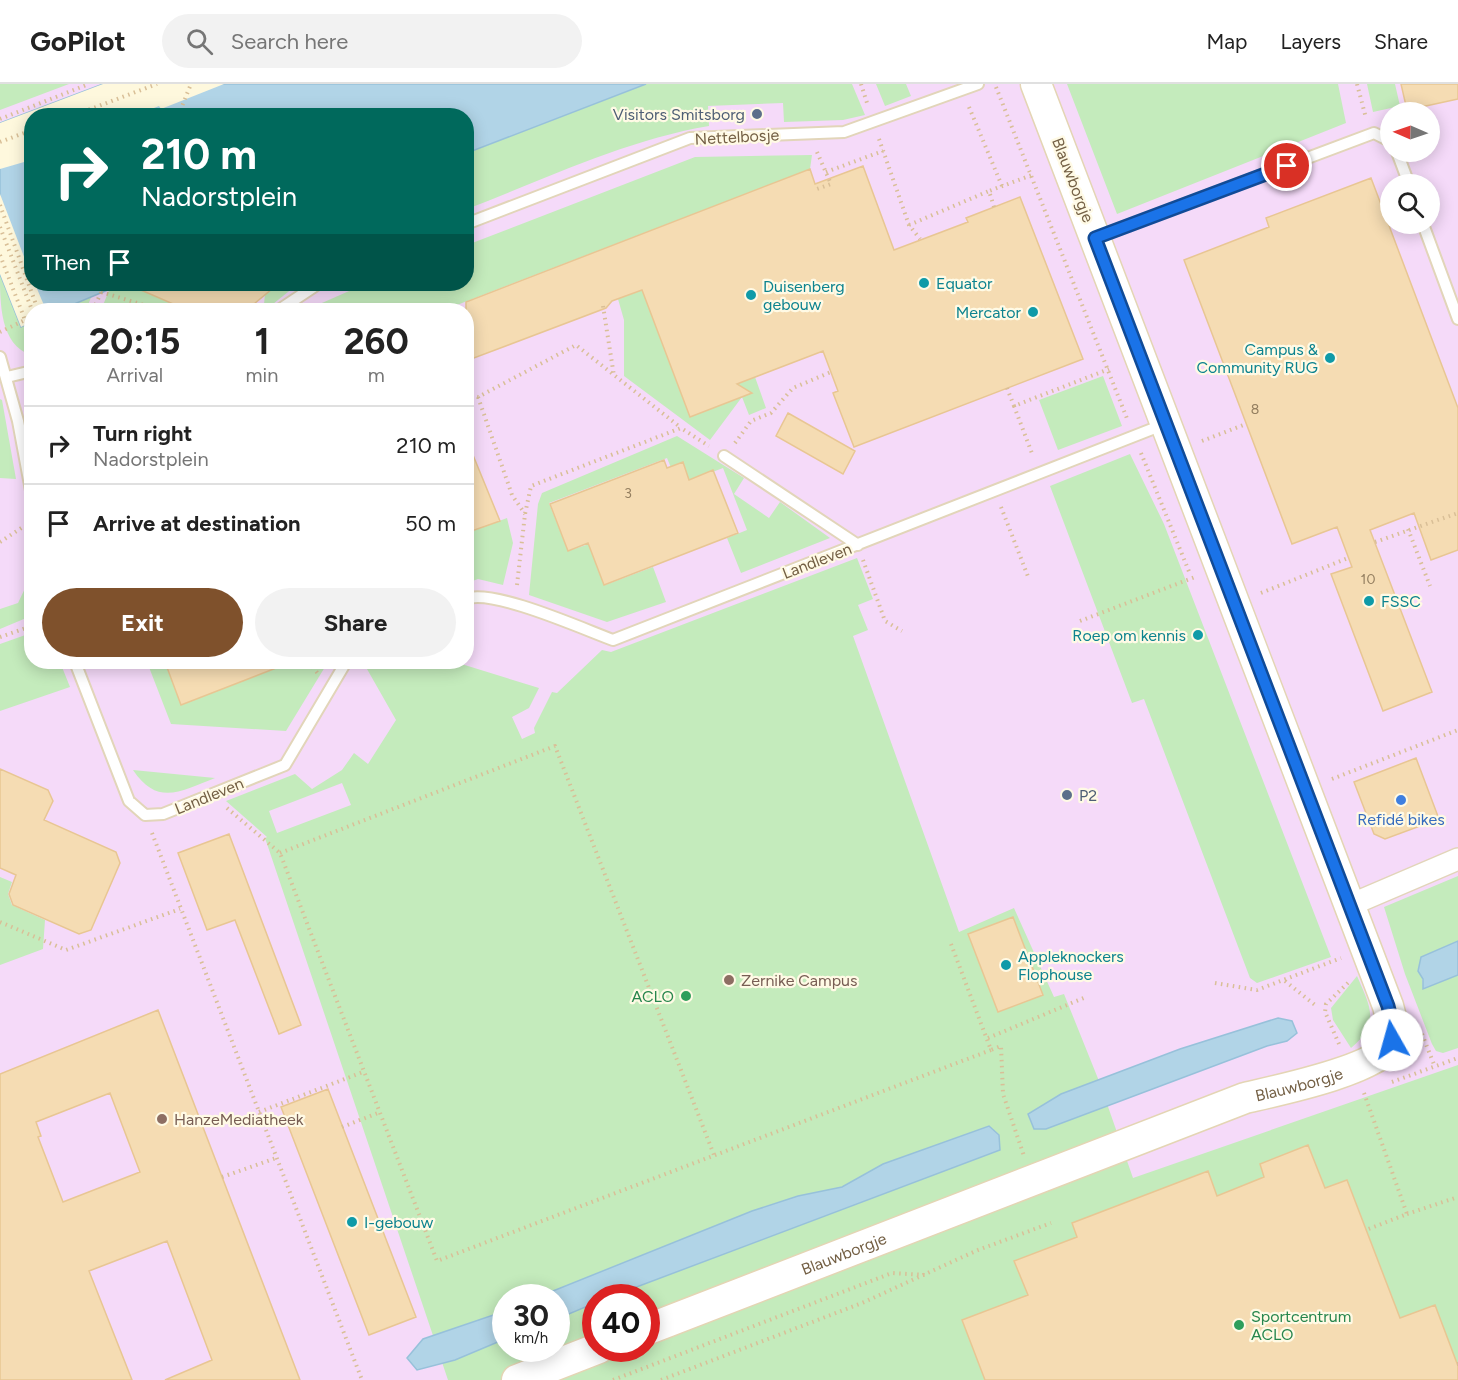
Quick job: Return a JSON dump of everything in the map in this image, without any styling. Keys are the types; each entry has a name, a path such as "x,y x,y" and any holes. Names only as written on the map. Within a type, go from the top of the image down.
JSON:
{"street":[{"name":"Blauwborgje","path":"660,1325 1245,1098 1308,1083 1380,1054 1392,1040 1392,1022 1036,84"},
{"path":"1348,906 1458,859"},
{"path":"516,1380 582,1355"}],"lane":[{"name":"Nettelbosje","path":"474,221 690,138 844,132 978,84"},
{"path":"1095,238 1374,133 1380,136"},
{"path":"1427,234 1458,319"},
{"path":"290,303 308,291"},
{"path":"0,357 7,377 24,458"},
{"path":"7,377 24,373"},
{"name":"Landleven","path":"474,595 514,604 613,640 1165,424"},
{"path":"724,456 858,545"},
{"path":"78,669 129,801 145,815"},
{"name":"Landleven","path":"145,815 163,814 285,765 342,669"}],"path":[{"path":"28,108 89,84"},
{"path":"93,108 157,84"},
{"path":"182,108 191,84"},
{"path":"995,84 1196,589"},
{"path":"1357,84 1364,115 1374,133"},
{"path":"962,90 1002,186"},
{"path":"0,119 24,110"},
{"path":"873,122 909,225 920,240"},
{"path":"817,189 831,184 817,154 818,132"},
{"path":"0,142 24,133"},
{"path":"826,172 883,151"},
{"path":"909,225 1032,175"},
{"path":"988,191 994,207"},
{"path":"0,205 24,268"},
{"path":"0,227 24,289"},
{"path":"0,255 24,317"},
{"path":"96,303 101,292 137,303"},
{"path":"603,306 614,377"},
{"path":"0,332 24,320"},
{"path":"478,397 576,345 681,428 724,456 751,421 771,413 794,388 831,372"},
{"path":"1014,406 1118,366"},
{"path":"1007,388 1040,473"},
{"path":"474,395 478,397 512,495 525,514"},
{"path":"1196,444 1246,424"},
{"path":"514,604 525,514 531,486 681,428"},
{"path":"994,491 1029,579"},
{"path":"1375,542 1458,513"},
{"path":"0,542 24,526"},
{"path":"1408,529 1430,586"},
{"path":"858,545 885,621 902,631"},
{"path":"1255,596 1348,558"},
{"path":"1080,621 1192,578"},
{"path":"0,637 24,629"},
{"path":"1326,782 1458,730"},
{"path":"280,853 555,746 714,1155"},
{"path":"208,795 280,853 437,1261 1001,1046 1003,1094 1025,1161"},
{"path":"145,815 362,1380"},
{"path":"0,922 66,950 180,909"},
{"path":"951,944 991,1050"},
{"path":"1335,948 1339,959"},
{"path":"1215,983 1257,990 1347,956"},
{"path":"1285,981 1315,1005"},
{"path":"987,1038 1086,997"},
{"path":"1382,1086 1458,1058"},
{"path":"259,1112 363,1072"},
{"path":"1373,1090 1364,1094 1407,1214"},
{"path":"342,1127 378,1112"},
{"path":"222,1177 276,1158"},
{"path":"1366,1230 1458,1197"},
{"path":"661,1380 862,1303 978,1250 1051,1223"},
{"path":"613,1380 892,1273 925,1275"}],"shaded area":[{"name":"Zernike Campus","path":"0,84 1458,84 1458,1380 0,1380"}],"green space":[{"path":"0,84 69,84 0,110"},
{"path":"646,84 852,84 865,115 843,120 784,122 783,103 708,106 709,126 678,132 617,151 474,206 474,150"},
{"path":"876,84 906,84 911,96 885,106"},
{"path":"1067,84 1338,84 1346,123 1117,214"},
{"path":"1367,84 1395,84 1399,102 1380,102 1380,110 1373,112"},
{"path":"812,155 810,169 462,303 322,303 349,291 474,291 474,242 695,157"},
{"path":"0,274 21,326 24,325 24,352 13,342 8,333 0,297"},
{"path":"642,290 690,416 742,396 737,384 755,377 766,408 749,415 742,397 710,440 624,376 624,320 618,299"},
{"path":"109,291 143,291 171,303 104,303"},
{"path":"265,291 289,291 274,303 264,303"},
{"path":"92,295 89,303 75,303"},
{"path":"1103,376 1122,426 1058,450 1039,400"},
{"path":"0,399 2,400 16,479 0,478"},
{"path":"677,436 744,478 734,494 769,518 780,502 830,538 741,573 727,538 747,530 723,468 678,485 667,458 549,503 568,551 589,544 605,585 653,567 666,602 607,622 529,595 538,504 542,493"},
{"path":"1130,454 1164,524 1331,957 1257,983 1250,978 1144,699 1132,703 1050,486"},
{"path":"507,518 513,543 503,585 478,579 474,580 474,530"},
{"name":"ACLO","path":"857,558 873,599 858,605 868,630 853,636 959,932 1014,908 1054,997 1064,994 1099,1081 1133,1178 1458,1065 1458,1380 448,1380 265,838 267,837 226,801 295,774 312,789 342,770 354,753 368,764 396,720 367,669 474,668 539,688 529,708 512,717 522,739 535,733 534,728 552,692 557,693 602,650 611,652","holes":["342,783 351,805 277,833 269,811"]},
{"path":"24,590 24,619 0,629 0,609 18,603"},
{"path":"24,635 24,669 63,669 70,687 0,711 0,644"},
{"path":"150,669 168,669 181,705 265,672 264,669 324,669 286,731 171,724"},
{"path":"133,770 215,778 171,793 152,789 142,782"},
{"path":"1458,876 1458,941 1421,957 1423,989 1458,975 1458,1048 1443,1053 1436,1051 1432,1044 1405,974 1384,907"},
{"path":"0,877 12,882 8,894 12,905 45,920 43,949 0,965"},
{"path":"1357,976 1369,1005 1370,1022 1360,1039 1351,1048 1333,1020 1331,1008"}],"water":[{"path":"103,84 646,84 474,150 474,108 40,108"},
{"path":"24,114 24,291 105,291 77,303 24,303 24,326 21,327 0,274 0,123"},
{"path":"1458,941 1458,975 1423,989 1423,979 1418,971 1421,957"},
{"path":"1278,1018 1292,1021 1297,1033 1287,1041 1267,1046 1046,1129 1034,1129 1028,1114 1061,1094 1180,1049"},
{"path":"989,1126 999,1135 1000,1150 644,1284 582,1284 582,1308 570,1314 570,1284 752,1211 798,1196 842,1187 883,1164"},
{"path":"492,1315 492,1344 455,1360 417,1370 407,1358 423,1339"}],"pier":[{"path":"103,84 224,84 164,108 159,106 154,108 40,108"},
{"path":"24,114 24,162 0,169 0,123"},
{"path":"0,194 24,257 24,291 38,291 43,303 24,303 24,326 21,327 0,274"}],"building":[{"path":"1401,84 1458,84 1458,99 1440,103 1405,102"},
{"path":"863,166 894,250 968,222 966,218 1020,197 1083,359 854,447 833,393 838,391 823,351 737,384 752,393 690,417 642,290 612,301 606,308 474,358 474,303 466,302 810,169 815,184"},
{"name":"Campus & Community RUG","path":"1371,178 1380,202 1380,234 1392,234 1458,408 1458,550 1431,560 1414,513 1370,530 1432,692 1383,711 1331,574 1352,567 1337,527 1292,544 1184,260 1269,227 1266,218"},
{"path":"143,291 270,291 255,303 171,303"},
{"path":"788,413 855,451 843,474 776,436"},
{"path":"474,458 500,521 474,530"},
{"path":"664,460 667,468 683,462 689,480 713,470 738,533 604,585 588,543 568,551 550,504"},
{"path":"168,669 274,669 181,705"},
{"path":"1416,758 1439,819 1385,839 1374,834 1354,782"},
{"path":"0,769 48,790 53,801 44,820 116,852 120,863 91,930 79,934 13,905 9,894 16,875 0,868"},
{"path":"229,834 301,1025 279,1034 235,920 207,930 178,853"},
{"name":"Appleknockers Flophouse","path":"1013,917 1043,995 998,1012 968,934"},
{"path":"158,1010 300,1380 165,1380 212,1360 167,1241 89,1271 132,1380 0,1380 0,1074","holes":["110,1093 140,1172 63,1202 38,1137 41,1136 36,1122"]},
{"name":"I-gebouw","path":"328,1089 416,1317 369,1335 281,1107"},
{"path":"1308,1145 1325,1188 1347,1180 1400,1318 1435,1305 1458,1366 1458,1380 985,1380 962,1320 1028,1295 1014,1261 1077,1237 1072,1223 1208,1171 1217,1196 1264,1177 1260,1164"}],"place":[{"name":"Visitors Smitsborg","path":"757,114"},
{"name":"Equator","path":"924,283"},
{"name":"Duisenberg gebouw","path":"751,295"},
{"name":"Mercator","path":"1033,312"},
{"name":"Campus & Community RUG","path":"1330,358"},
{"name":"FSSC","path":"1369,601"},
{"name":"Roep om kennis","path":"1198,635"},
{"name":"P2","path":"1067,795"},
{"name":"Refidé bikes","path":"1401,800"},
{"name":"Appleknockers Flophouse","path":"1006,965"},
{"name":"Zernike Campus","path":"729,980"},
{"name":"ACLO","path":"686,996"},
{"name":"HanzeMediatheek","path":"162,1119"},
{"name":"I-gebouw","path":"352,1222"},
{"name":"Sportcentrum ACLO","path":"1239,1325"}],"route":[{"path":"1287,166 1095,238 1388,1006 1394,1031 1392,1040"}]}
